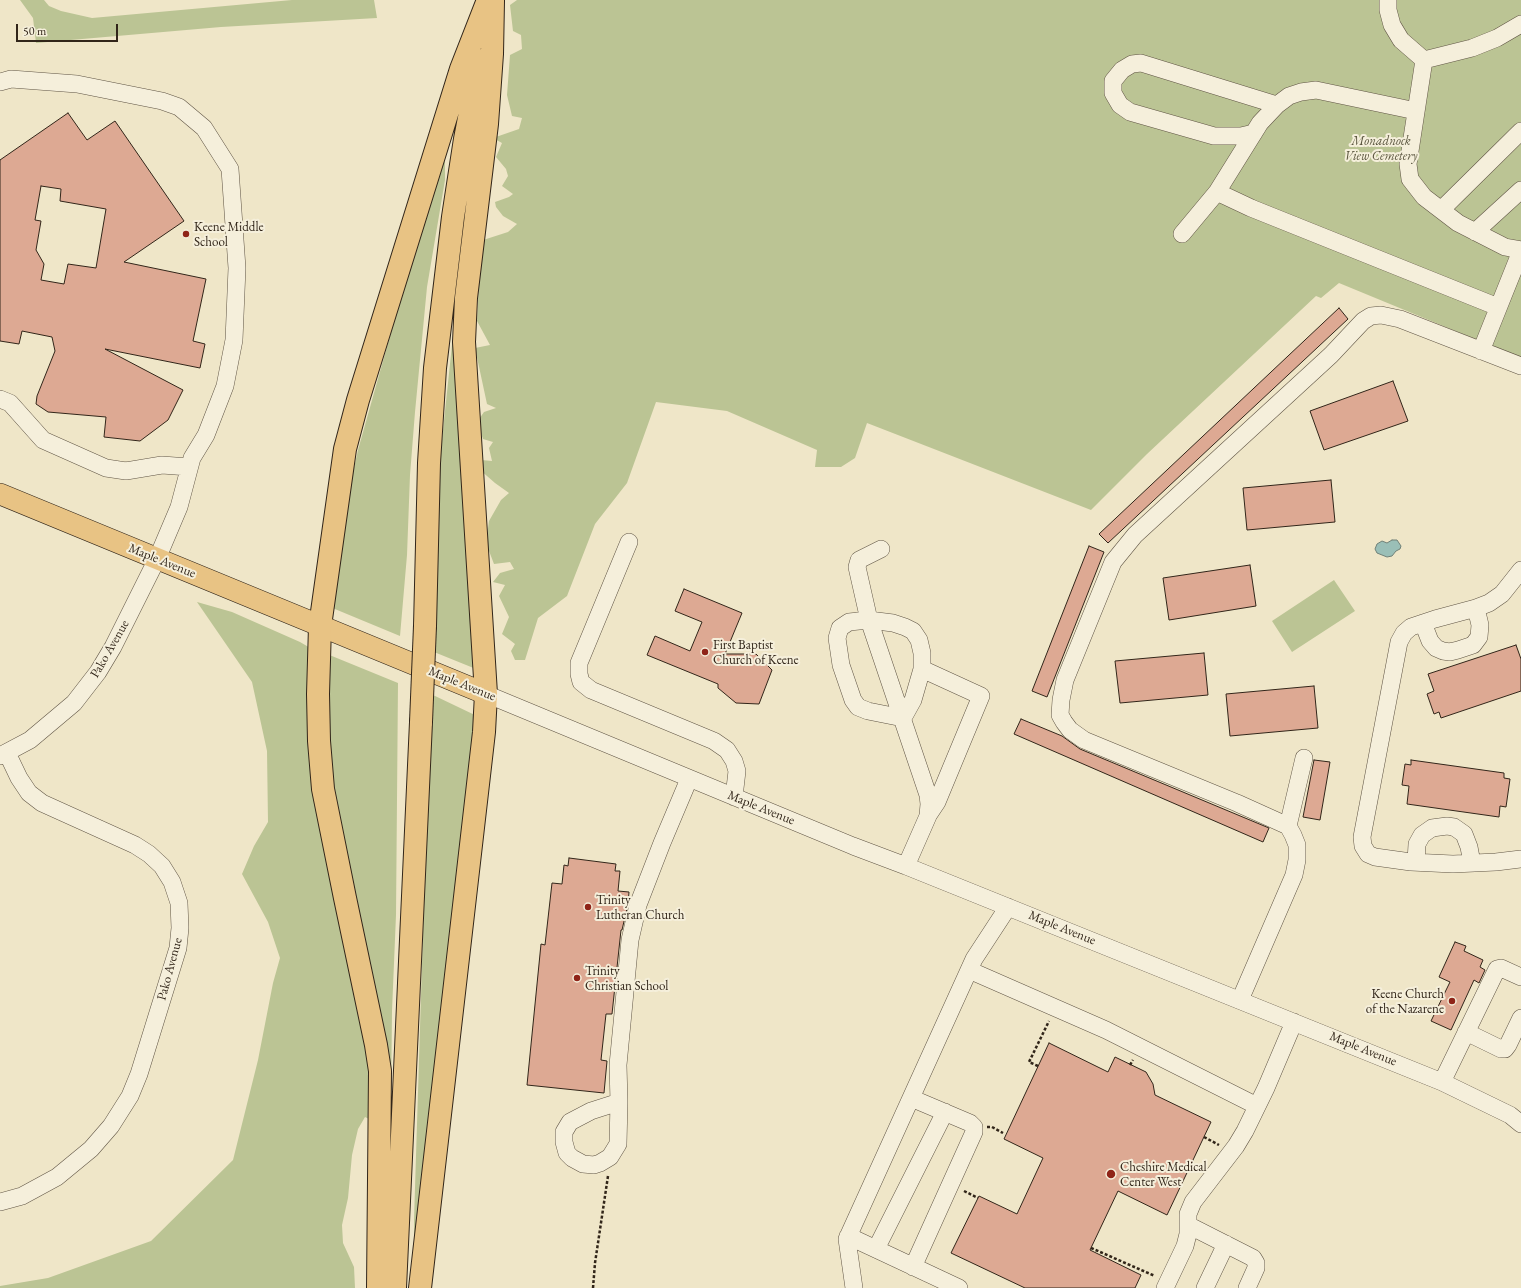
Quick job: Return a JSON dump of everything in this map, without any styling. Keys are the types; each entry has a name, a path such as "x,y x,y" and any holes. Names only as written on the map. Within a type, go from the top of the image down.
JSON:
{"highway":[{"path":"378,1288 380,1070 323,789 318,741 320,626 345,448 358,400 461,69 491,0"},
{"path":"395,1288 426,626 429,463 435,368 453,217 464,147 491,0"},
{"path":"420,1288 474,830 484,732 486,694 464,342 466,298 487,124 492,54 491,0"}],"main road":[{"name":"Maple Avenue","path":"0,494 486,694"}],"street":[{"path":"1388,0 1388,10 1392,25 1401,40 1424,60"},
{"path":"1424,60 1472,48 1497,38 1521,24"},
{"path":"1424,60 1408,164 1410,179 1424,198 1458,224 1505,247 1521,250 1481,352"},
{"path":"1254,133 1241,136 1214,136 1130,112 1120,105 1113,93 1113,81 1122,70 1132,64 1141,63 1277,105"},
{"name":"Pako Avenue","path":"0,82 11,79 77,84 162,101 179,107 204,128 230,169 237,268 234,340 225,386 206,435 192,458 179,507 157,559 113,647 98,672 79,697 74,703 30,740 3,755 29,793 42,803 135,845 149,854 162,866 172,882 179,903 180,928 178,948 139,1074 130,1096 111,1126 91,1149 57,1177 22,1196 0,1202"},
{"path":"1182,234 1217,192 1260,123 1277,105 1289,96 1301,92 1316,90 1416,111"},
{"path":"1441,210 1521,131"},
{"path":"1475,232 1521,190"},
{"path":"1217,192 1251,208 1498,308"},
{"path":"1240,1000 1294,875 1297,860 1297,845 1288,826 1237,803 1084,740 1070,730 1064,722 1060,715 1065,680 1113,562 1135,535 1331,355 1363,321 1370,316 1381,315 1400,319 1481,352 1521,366"},
{"path":"0,399 10,403 43,440 106,468 126,471 162,465 187,474"},
{"path":"629,542 579,663 578,674 581,682 591,690 714,741 727,750 734,761 737,771 734,797"},
{"path":"880,548 859,560 857,568 869,620 928,794 928,816"},
{"path":"1521,570 1502,594 1489,603 1423,623 1412,627 1404,633 1399,642 1362,837 1363,846 1368,854 1376,857 1416,862 1453,864 1521,859"},
{"path":"1423,623 1430,641 1436,648 1450,652 1458,650 1473,645 1479,637 1480,625 1476,608"},
{"path":"869,620 893,623 913,631 919,640 922,653 922,669 913,700 902,718 868,711 858,707 853,700 841,665 837,638 840,628 849,622 869,620"},
{"path":"906,866 928,816 937,802 981,696 922,669"},
{"name":"Maple Avenue","path":"486,694 853,846 1442,1082 1510,1115 1521,1124"},
{"path":"1288,826 1304,758"},
{"path":"619,1102 575,1118 567,1127 563,1137 565,1147 567,1153 577,1162 594,1165 605,1161 610,1157 618,1144 619,1102 618,1065 625,986 633,926 640,898 689,779"},
{"path":"1416,862 1417,844 1422,835 1432,828 1447,826 1459,830 1464,834 1469,847 1472,863"},
{"path":"858,1286 846,1243 848,1236 974,959 1008,907"},
{"path":"1442,1082 1497,969 1501,968 1521,977"},
{"path":"969,970 1106,1030 1257,1106"},
{"path":"1466,1032 1501,1050 1505,1049 1521,1018"},
{"path":"1164,1288 1185,1246 1188,1214 1193,1202 1236,1146 1257,1106 1294,1022"},
{"path":"911,1098 970,1123 974,1127 974,1132 913,1266"},
{"path":"876,1249 945,1112"},
{"path":"1188,1224 1253,1258 1256,1263 1256,1268 1247,1288"},
{"path":"848,1236 959,1288"},
{"path":"1205,1288 1226,1244"}],"path":[{"path":"1038,1066 1029,1062 1055,1008"},
{"path":"594,1288 595,1262 610,1157"},
{"path":"967,1193 978,1198"},
{"path":"1091,1248 1149,1274"}],"green space":[{"path":"20,0 44,0 49,6 61,11 92,18 292,0 374,0 377,18 221,27 36,43 33,18"},
{"name":"Monadnock View Cemetery","path":"517,0 1521,0 1521,358 1339,283 1321,298 1316,296 1147,454 1091,510 867,423 855,458 841,467 815,467 817,450 727,411 656,402 627,483 595,524 567,596 538,618 525,660 515,660 511,651 515,644 502,634 509,617 499,596 505,585 493,582 500,573 514,569 510,562 494,564 486,543 489,521 501,500 509,493 479,469 481,460 492,461 489,448 493,442 483,439 477,422 484,412 496,408 487,404 475,348 490,345 477,321 479,280 477,242 508,232 517,224 503,216 496,207 495,202 513,194 502,186 508,176 506,169 496,157 502,143 493,138 519,129 522,118 512,116 507,95 510,55 522,49 521,35 513,31 510,5"},
{"path":"445,160 445,180 427,287 415,412 410,475 407,555 400,636 330,607 341,526 358,450 426,213"},
{"path":"458,288 476,669 434,652 439,468"},
{"path":"1334,580 1355,611 1292,652 1272,621"},
{"path":"197,602 232,612 300,642 312,649 369,1060 371,1120 365,1117 358,1129 352,1155 348,1198 342,1225 343,1243 354,1267 355,1288 0,1288 0,1286 48,1278 151,1241 233,1160 258,1060 273,983 280,958 268,922 242,874 254,846 268,822 267,751 252,682"},
{"path":"327,654 398,683 396,915 392,1011 391,1100 388,1100 341,843 329,744"},
{"path":"433,695 479,717 414,1282 414,1220 427,803"}],"water":[{"path":"1392,540 1397,540 1401,546 1400,549 1392,556 1387,557 1377,553 1375,549 1377,544 1382,541 1387,543"}],"building":[{"path":"68,113 87,140 115,121 184,221 124,262 206,279 193,341 205,344 200,368 105,349 183,390 168,420 140,441 104,437 106,417 48,412 36,404 37,396 55,351 52,337 22,331 19,344 0,341 0,160","holes":["41,186 61,189 60,201 106,209 96,268 68,264 64,284 41,280 44,264 36,250 41,221 35,220"]},
{"path":"1339,308 1348,319 1108,543 1099,534"},
{"path":"1393,381 1408,421 1324,450 1310,411"},
{"path":"1331,480 1335,522 1247,530 1243,488"},
{"path":"1089,546 1104,552 1047,697 1032,691"},
{"path":"1250,565 1256,606 1169,620 1163,578"},
{"path":"684,589 742,613 725,654 756,654 772,670 759,704 736,703 718,688 718,684 647,655 655,636 690,651 702,622 675,611"},
{"path":"1516,645 1521,659 1521,691 1441,718 1439,712 1434,714 1427,694 1434,691 1428,674"},
{"path":"1204,653 1208,695 1120,703 1115,661"},
{"path":"1314,686 1318,728 1230,736 1226,694"},
{"path":"1021,719 1062,736 1080,749 1269,828 1263,842 1014,734"},
{"path":"1314,760 1330,762 1320,820 1303,817"},
{"path":"1411,760 1504,773 1504,778 1510,779 1506,807 1500,806 1499,817 1407,804 1409,786 1402,785 1405,764 1411,765"},
{"name":"Trinity Christian School","path":"569,858 616,864 615,871 620,871 618,891 629,892 628,904 621,930 612,1014 606,1014 601,1060 607,1061 604,1093 527,1085 541,944 545,945 552,883 562,884 564,865 568,866"},
{"name":"Keene Church of the Nazarene","path":"1455,942 1466,946 1464,951 1483,960 1480,967 1485,970 1479,983 1474,980 1451,1030 1431,1021 1450,982 1439,977"},
{"name":"Cheshire Medical Center West","path":"1049,1043 1108,1072 1115,1057 1146,1072 1153,1084 1155,1095 1211,1122 1167,1215 1118,1191 1090,1250 1141,1275 1135,1288 1025,1288 951,1253 979,1196 1017,1214 1043,1158 1004,1139"}],"place":[{"name":"Keene Middle School","path":"186,234"},
{"name":"First Baptist Church of Keene","path":"705,652"},
{"name":"Trinity Lutheran Church","path":"588,907"},
{"name":"Trinity Christian School","path":"577,978"},
{"name":"Keene Church of the Nazarene","path":"1452,1001"},
{"name":"Cheshire Medical Center West","path":"1111,1174"}]}
